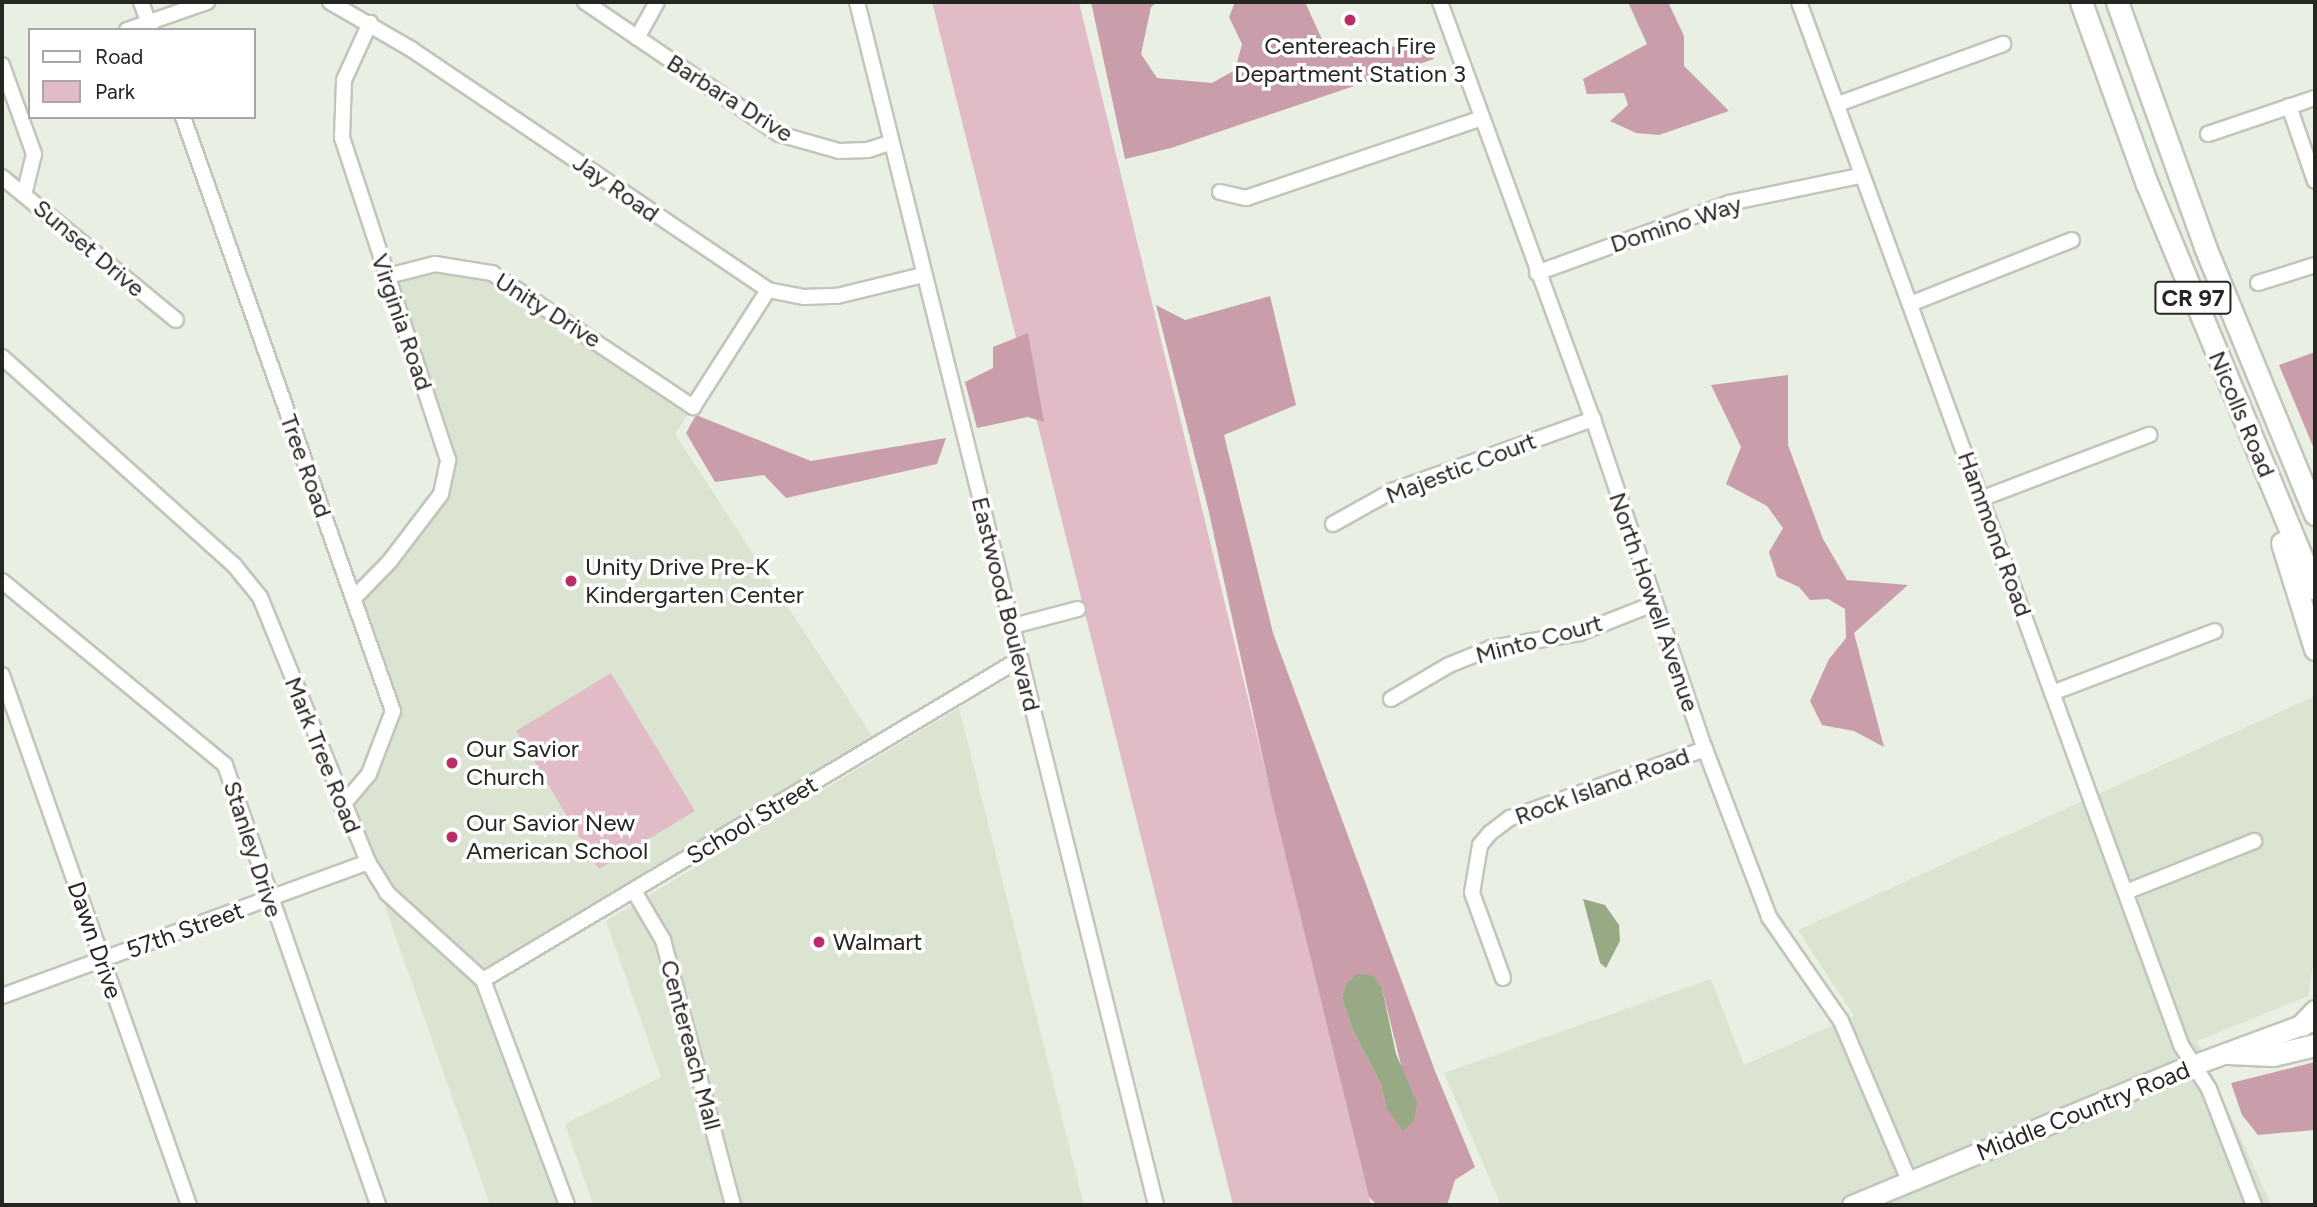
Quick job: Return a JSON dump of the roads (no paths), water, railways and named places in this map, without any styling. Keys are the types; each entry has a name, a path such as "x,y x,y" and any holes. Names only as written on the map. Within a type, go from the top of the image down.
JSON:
{"highway":[{"name":"Nicolls Road","path":"2081,2 2147,184 2315,589"},
{"name":"Nicolls Road","path":"2117,2 2179,178 2315,514"},
{"path":"2262,387 2315,485"},
{"path":"2252,440 2315,649"},
{"path":"2228,1053 2273,1055 2315,1045"}],"main road":[{"name":"Middle Country Road","path":"1852,1205 2311,1019"}],"street":[{"path":"141,2 149,26 207,2"},
{"name":"Jay Road","path":"330,2 370,23 768,290 804,297 837,296 923,275"},
{"name":"Barbara Drive","path":"584,2 790,139 839,151 868,150 889,144"},
{"path":"637,38 657,2"},
{"name":"Eastwood Boulevard","path":"858,2 889,144 1013,626 1156,1205"},
{"name":"North Howell Avenue","path":"1440,2 1537,273 1593,419 1653,604 1705,749 1769,917 1841,1021 1910,1183"},
{"name":"Hammond Road","path":"1799,2 1838,104 1859,176 1983,498 2181,1045 2209,1089 2255,1205"},
{"name":"Virginia Road","path":"356,596 390,561 441,494 448,460 388,276 356,188 340,121 344,80 370,23"},
{"path":"1838,104 2003,44"},
{"path":"2,65 34,154 24,195"},
{"path":"2208,134 2315,97"},
{"path":"2289,106 2315,181"},
{"path":"1220,191 1246,198 1482,118"},
{"name":"Tree Road","path":"184,119 356,596 393,711 369,774 342,806"},
{"name":"Domino Way","path":"1537,273 1729,203 1859,176"},
{"name":"Sunset Drive","path":"2,177 176,320"},
{"path":"1910,304 2072,240"},
{"name":"Unity Drive","path":"388,276 435,264 492,273 693,407 768,290"},
{"path":"2258,283 2315,265"},
{"name":"Mark Tree Road","path":"2,357 233,565 260,597 342,806 368,862 387,893 483,980 567,1205"},
{"name":"Majestic Court","path":"1333,524 1392,491 1593,419"},
{"path":"1983,498 2149,435"},
{"name":"Stanley Drive","path":"2,581 225,765 378,1205"},
{"name":"Minto Court","path":"1391,699 1449,665 1491,648 1580,633 1653,604"},
{"path":"1013,626 1078,609"},
{"path":"2052,693 2215,631"},
{"name":"School Street","path":"483,980 1020,659"},
{"name":"Dawn Drive","path":"2,675 189,1205"},
{"name":"Rock Island Road","path":"1503,978 1472,893 1480,845 1490,833 1510,818 1705,749"},
{"path":"2126,892 2254,841"},
{"name":"57th Street","path":"2,996 368,862"},
{"name":"Centereach Mall","path":"634,891 663,940 733,1205"}],"place":[{"name":"Centereach Fire Department Station 3","path":"1350,20"},
{"name":"Unity Drive Pre-K Kindergarten Center","path":"571,581"},
{"name":"Our Savior Church","path":"452,763"},
{"name":"Our Savior New American School","path":"452,837"},
{"name":"Walmart","path":"819,942"}]}
